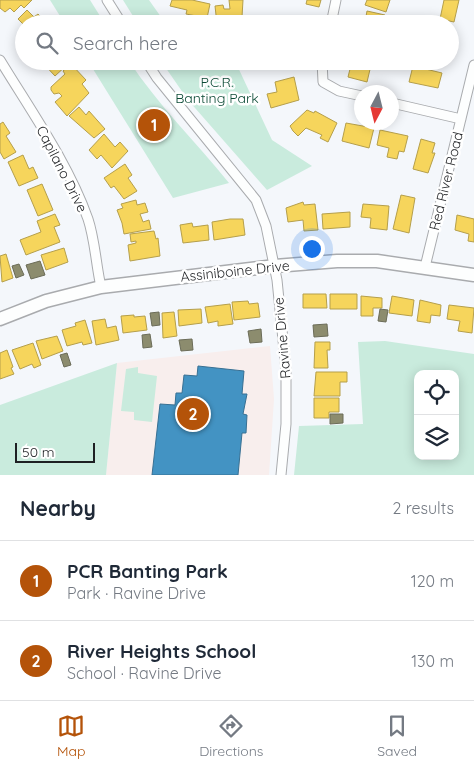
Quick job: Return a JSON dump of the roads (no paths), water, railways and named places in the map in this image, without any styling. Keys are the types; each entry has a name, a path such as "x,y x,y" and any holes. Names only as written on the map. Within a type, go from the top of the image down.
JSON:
{"street":[{"path":"107,0 116,15"},
{"path":"333,15 336,0"},
{"name":"Capilano Drive","path":"0,60 44,132 74,188 88,220 101,287"},
{"name":"Red River Road","path":"425,267 474,65"},
{"name":"Ravine Drive","path":"152,70 256,200 266,226 275,266 286,370 286,424 281,475"},
{"path":"322,70 323,82 339,91 354,94"},
{"path":"399,105 461,119"},
{"name":"Assiniboine Drive","path":"0,319 46,301 101,287 275,266 367,261 425,267 474,275"}],"place":[{"name":"PCR Banting Park","path":"154,125"},
{"name":"River Heights School","path":"193,414"}],"park label":[{"name":"P.C.R. Banting Park","path":"217,90"}]}
